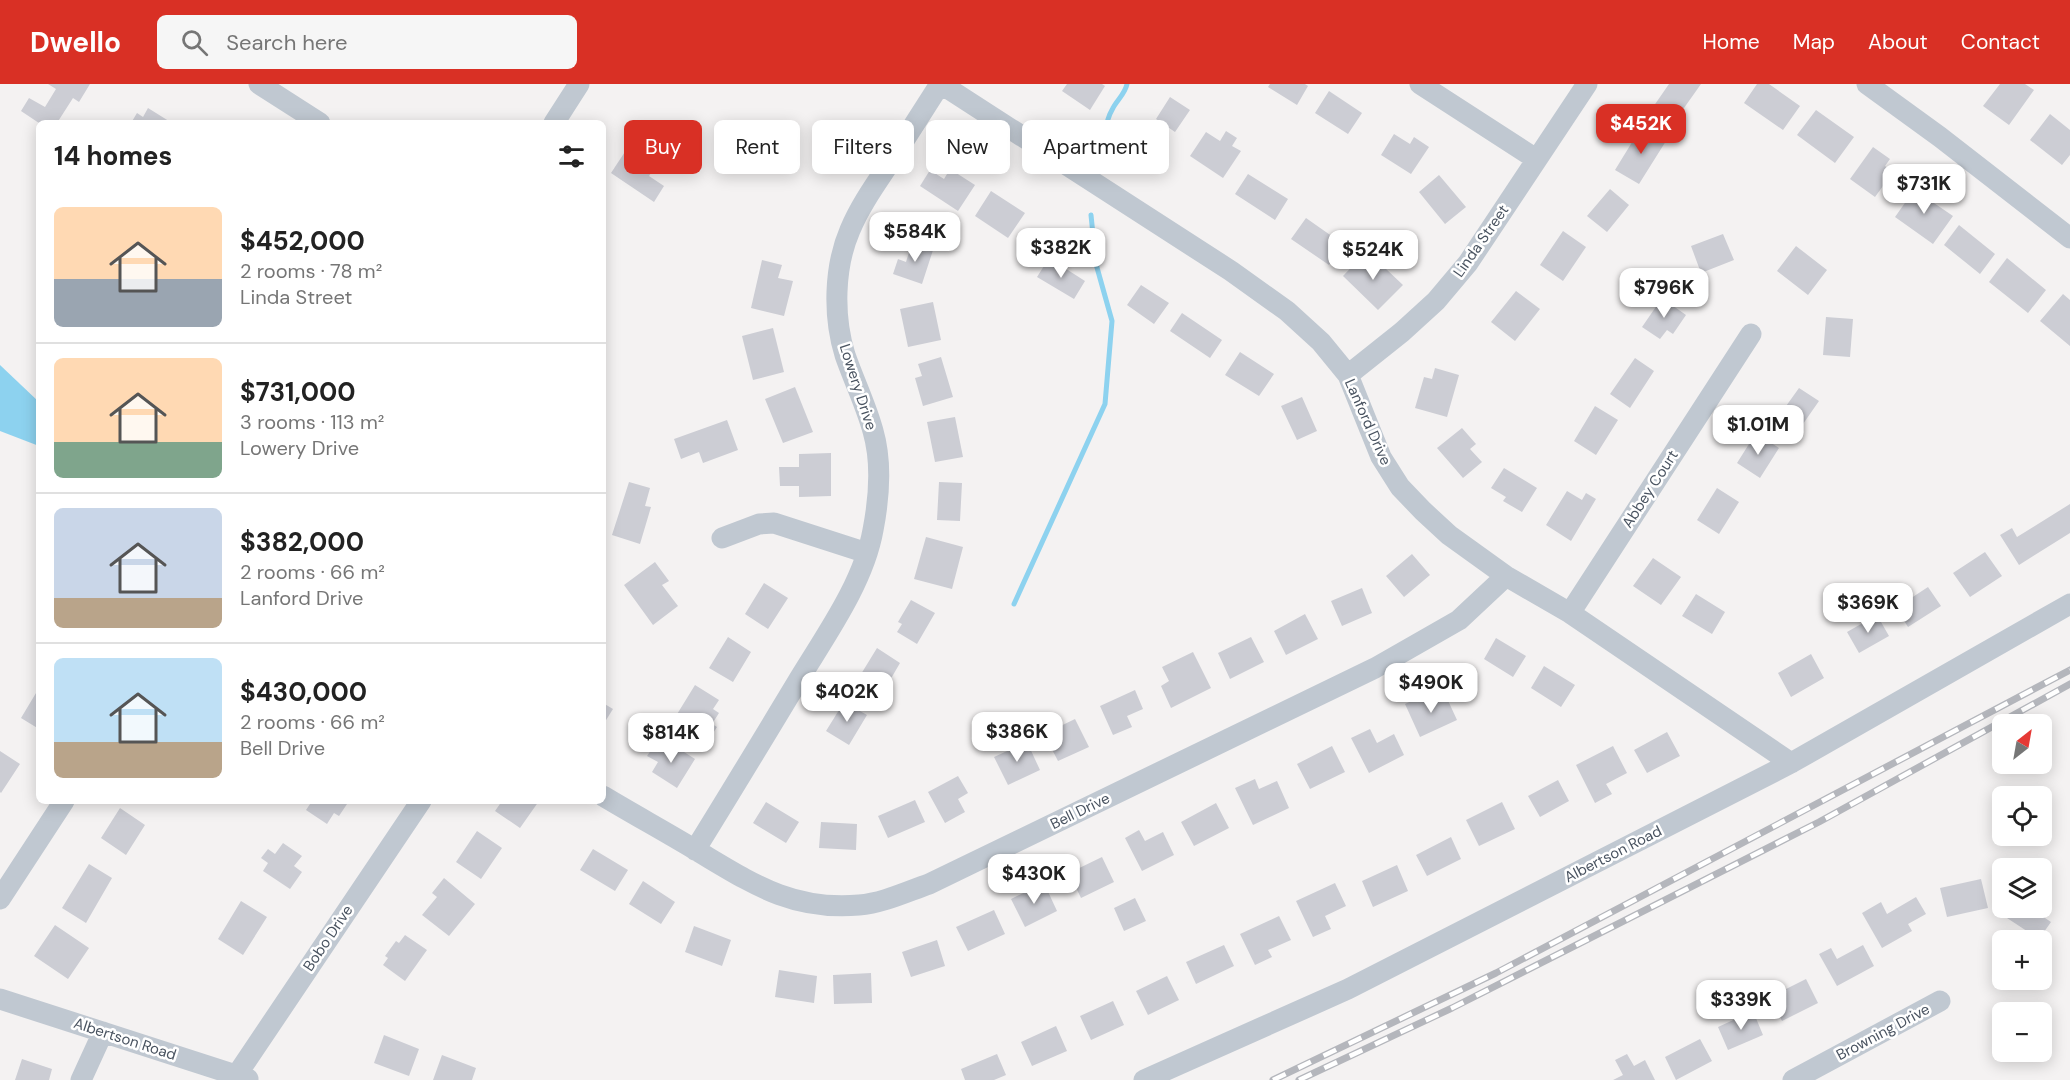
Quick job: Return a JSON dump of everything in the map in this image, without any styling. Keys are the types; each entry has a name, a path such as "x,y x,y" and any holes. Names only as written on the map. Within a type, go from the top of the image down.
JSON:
{"street":[{"path":"259,84 315,120"},
{"path":"556,120 579,84"},
{"name":"Lanford Drive","path":"941,84 1231,271 1287,311 1321,342 1348,375 1381,458 1400,486 1449,535 1506,576 1569,613 1791,763"},
{"name":"Lowery Drive","path":"695,850 825,637 856,580 867,554 878,503 878,465 874,433 845,353 839,324 837,289 841,258 849,232 863,203 941,84"},
{"path":"1420,84 1536,159"},
{"name":"Linda Street","path":"1348,375 1402,332 1436,301 1468,263 1587,84"},
{"path":"1867,84 1940,137 2070,238"},
{"name":"Abbey Court","path":"1569,613 1750,334"},
{"path":"722,538 759,524 774,523 867,554"},
{"name":"Bell Drive","path":"606,798 742,879 779,897 832,906 860,905 885,900 929,884 1375,668 1459,620 1506,576"},
{"name":"Albertson Road","path":"1144,1080 1348,989 1791,763 2070,604"},
{"path":"0,899 62,804"},
{"name":"Bobo Drive","path":"243,1078 419,804"},
{"name":"Albertson Road","path":"0,999 243,1078"},
{"name":"Browning Drive","path":"1793,1080 1940,1001"},
{"path":"81,1080 104,1032"}],"water":[{"path":"0,365 36,399 36,445 0,431"}],"building":[{"path":"48,84 90,84 79,102 73,98 59,120 36,121 21,111 29,98 45,107 56,89"},
{"path":"1067,84 1102,84 1105,86 1090,110 1062,91"},
{"path":"1270,84 1305,84 1308,86 1297,105 1268,87"},
{"path":"1669,84 1701,84 1672,125 1651,110"},
{"path":"1757,84 1769,84 1800,106 1783,130 1744,103"},
{"path":"2000,84 2025,84 2034,90 2009,125 1983,106"},
{"path":"1329,91 1362,113 1348,134 1315,113"},
{"path":"1170,97 1190,110 1175,132 1169,128 1169,120 1156,119"},
{"path":"148,108 167,120 133,120 137,113 143,117"},
{"path":"1816,110 1854,137 1835,163 1797,135"},
{"path":"2050,114 2070,130 2070,155 2062,165 2030,140"},
{"path":"1642,126 1666,141 1639,184 1615,170"},
{"path":"1226,131 1237,138 1232,146 1241,151 1223,178 1190,156 1206,132 1220,141"},
{"path":"1394,134 1410,144 1414,137 1429,147 1411,174 1381,155"},
{"path":"1873,147 1890,159 1885,166 1893,172 1875,197 1850,179"},
{"path":"624,153 624,174 650,174 649,176 664,186 654,202 611,173"},
{"path":"928,174 936,174 944,179 947,174 958,174 975,185 958,211 920,186"},
{"path":"1248,174 1288,199 1275,220 1235,194"},
{"path":"1439,175 1466,207 1445,224 1419,192"},
{"path":"1919,183 1935,195 1931,201 1953,216 1933,244 1895,217"},
{"path":"1610,189 1629,205 1607,232 1587,216"},
{"path":"991,191 1025,213 1008,238 975,216"},
{"path":"1306,218 1343,244 1329,265 1291,239"},
{"path":"1959,225 1995,254 1980,274 1944,245"},
{"path":"1563,231 1586,247 1563,281 1540,265"},
{"path":"1723,234 1734,260 1701,273 1691,246"},
{"path":"913,240 934,247 922,284 893,274 898,259 906,262"},
{"path":"1796,246 1827,270 1808,295 1777,271"},
{"path":"1367,251 1403,285 1378,310 1343,276"},
{"path":"1049,258 1085,281 1074,299 1037,277"},
{"path":"2007,258 2046,290 2028,313 1989,282"},
{"path":"762,260 782,265 778,278 793,281 784,316 751,308"},
{"path":"1141,285 1169,303 1154,324 1127,305"},
{"path":"1516,291 1540,309 1515,341 1491,322"},
{"path":"2063,294 2070,300 2070,346 2040,321"},
{"path":"1662,298 1686,315 1673,334 1667,330 1660,339 1642,327"},
{"path":"933,302 941,340 908,347 900,309"},
{"path":"1182,313 1222,340 1210,358 1170,331"},
{"path":"1826,317 1853,319 1850,357 1823,355"},
{"path":"773,328 784,372 753,380 742,336"},
{"path":"1240,352 1274,374 1259,396 1225,375"},
{"path":"941,357 953,397 923,406 915,378 922,376 918,364"},
{"path":"1635,358 1654,371 1630,408 1610,394"},
{"path":"1435,368 1459,375 1447,417 1415,408 1424,377 1432,379"},
{"path":"795,387 813,432 783,443 765,399"},
{"path":"1799,388 1819,401 1796,434 1776,420"},
{"path":"1302,397 1317,431 1297,440 1281,406"},
{"path":"1595,406 1618,420 1596,455 1574,441"},
{"path":"955,417 963,457 935,462 927,422"},
{"path":"727,420 738,450 703,463 699,452 681,459 674,439"},
{"path":"1462,428 1476,444 1470,449 1482,462 1463,478 1437,448"},
{"path":"1756,433 1779,448 1760,478 1737,463"},
{"path":"831,453 831,496 799,497 799,486 780,486 779,467 799,467 799,454"},
{"path":"1504,468 1537,488 1522,512 1503,501 1506,497 1491,488"},
{"path":"629,482 650,488 645,506 651,507 640,544 612,535"},
{"path":"939,482 962,483 960,521 937,520"},
{"path":"1717,488 1739,502 1719,534 1697,520"},
{"path":"1567,491 1582,500 1586,493 1596,499 1571,541 1546,525"},
{"path":"2070,504 2070,533 2019,565 2000,535 2012,528 2017,537"},
{"path":"926,537 963,547 952,589 914,579"},
{"path":"1985,552 2002,576 1970,597 1953,573"},
{"path":"1412,554 1430,575 1404,597 1386,576"},
{"path":"1653,558 1681,577 1661,605 1633,586"},
{"path":"655,562 669,581 662,585 678,606 653,625 624,585"},
{"path":"764,583 788,598 768,629 745,614"},
{"path":"1928,587 1941,606 1908,627 1896,608"},
{"path":"1362,588 1372,613 1342,626 1331,601"},
{"path":"1696,594 1725,612 1712,634 1682,616"},
{"path":"911,600 935,613 917,644 897,632 902,624 898,622"},
{"path":"1305,614 1318,639 1286,655 1274,631"},
{"path":"1877,615 1889,636 1859,653 1847,632"},
{"path":"728,637 751,652 733,682 709,668"},
{"path":"1251,637 1264,662 1230,679 1218,653"},
{"path":"1496,638 1526,656 1513,677 1484,659"},
{"path":"877,648 900,663 882,694 858,679"},
{"path":"1193,652 1211,688 1171,708 1161,686 1169,681 1162,667"},
{"path":"1811,654 1824,678 1791,697 1778,673"},
{"path":"1544,666 1575,685 1561,707 1531,688"},
{"path":"695,685 719,700 713,709 719,713 712,724 717,727 705,746 671,724"},
{"path":"1135,690 1143,709 1127,716 1132,727 1113,735 1100,706"},
{"path":"36,693 36,727 21,718"},
{"path":"1445,694 1457,720 1420,737 1405,704 1422,696 1425,703"},
{"path":"844,702 867,715 849,745 826,731"},
{"path":"606,705 613,709 606,720"},
{"path":"1075,719 1089,747 1058,761 1044,734"},
{"path":"1370,729 1377,743 1394,734 1404,755 1369,773 1351,738"},
{"path":"1667,732 1680,756 1647,773 1634,750"},
{"path":"1027,742 1040,770 1008,785 994,757"},
{"path":"670,743 695,759 677,788 652,772 658,762 647,756 654,746 664,752"},
{"path":"1332,746 1345,772 1310,789 1297,764"},
{"path":"1613,746 1627,773 1606,784 1612,794 1595,803 1576,765"},
{"path":"0,751 20,764 1,793 0,792"},
{"path":"958,776 968,793 958,799 965,812 945,823 928,792"},
{"path":"1255,779 1259,789 1277,781 1289,808 1253,825 1235,788"},
{"path":"1558,780 1569,801 1540,817 1528,796"},
{"path":"915,800 925,822 888,838 878,816"},
{"path":"766,802 799,822 786,843 753,823"},
{"path":"1502,802 1515,829 1479,846 1466,820"},
{"path":"1216,803 1229,828 1194,846 1181,822"},
{"path":"310,804 347,804 339,816 334,813 327,824 306,810"},
{"path":"500,804 537,804 520,828 495,811"},
{"path":"120,808 145,825 126,855 101,838"},
{"path":"821,822 857,824 856,850 819,848"},
{"path":"1139,830 1145,841 1163,832 1174,855 1142,871 1125,838"},
{"path":"477,831 502,848 481,879 456,862"},
{"path":"1451,837 1461,859 1427,876 1416,855"},
{"path":"283,843 302,856 294,866 302,872 290,889 263,871 268,863 261,858 268,849 275,854"},
{"path":"593,849 628,870 615,891 580,870"},
{"path":"1102,857 1114,882 1081,898 1069,873"},
{"path":"89,864 112,878 86,923 62,908"},
{"path":"1397,865 1408,891 1373,907 1362,881"},
{"path":"444,878 475,904 449,936 422,915 437,897 432,893"},
{"path":"1981,879 1988,908 1947,917 1940,888"},
{"path":"643,881 675,902 661,924 629,904"},
{"path":"1044,883 1057,911 1025,927 1011,899"},
{"path":"1335,883 1346,906 1325,916 1331,929 1313,937 1296,901"},
{"path":"1916,897 1926,914 1908,924 1912,931 1882,948 1862,913 1881,902 1887,914"},
{"path":"1135,898 1146,921 1124,931 1114,908"},
{"path":"241,901 267,917 243,955 218,939"},
{"path":"994,910 1005,934 968,951 956,927"},
{"path":"1279,916 1291,940 1268,950 1272,957 1255,965 1240,934"},
{"path":"2007,918 2045,918 2051,922 2045,930 2025,930"},
{"path":"55,925 89,948 68,979 34,956"},
{"path":"694,926 731,940 722,966 685,952"},
{"path":"405,935 427,950 405,981 383,965 388,958 385,956 396,941 399,943"},
{"path":"937,940 945,966 911,977 902,952"},
{"path":"1224,945 1234,966 1196,984 1186,962"},
{"path":"1863,945 1874,966 1837,986 1819,954 1831,948 1837,959"},
{"path":"779,970 817,976 814,1003 775,997"},
{"path":"871,973 872,1003 834,1004 833,975"},
{"path":"1167,976 1179,1000 1148,1015 1136,991"},
{"path":"1806,979 1818,1003 1782,1021 1770,997"},
{"path":"1113,1001 1124,1025 1091,1040 1080,1016"},
{"path":"1753,1011 1763,1035 1728,1050 1718,1027"},
{"path":"1056,1026 1067,1051 1032,1066 1021,1042"},
{"path":"384,1035 419,1049 409,1076 374,1063"},
{"path":"1700,1039 1712,1061 1676,1080 1665,1057"},
{"path":"997,1054 1006,1075 994,1080 965,1080 961,1069"},
{"path":"1627,1054 1634,1066 1645,1060 1655,1080 1613,1080 1623,1075 1615,1060"},
{"path":"442,1055 476,1068 472,1080 433,1080"},
{"path":"22,1059 52,1069 49,1080 15,1080"}],"waterway":[{"path":"1108,120 1127,84"},
{"path":"1014,604 1105,404 1112,321 1096,264 1091,215"}],"railway":[{"path":"1273,1080 1496,973 2070,670"},
{"path":"1299,1080 1452,1008 1819,822 2070,684"}]}
